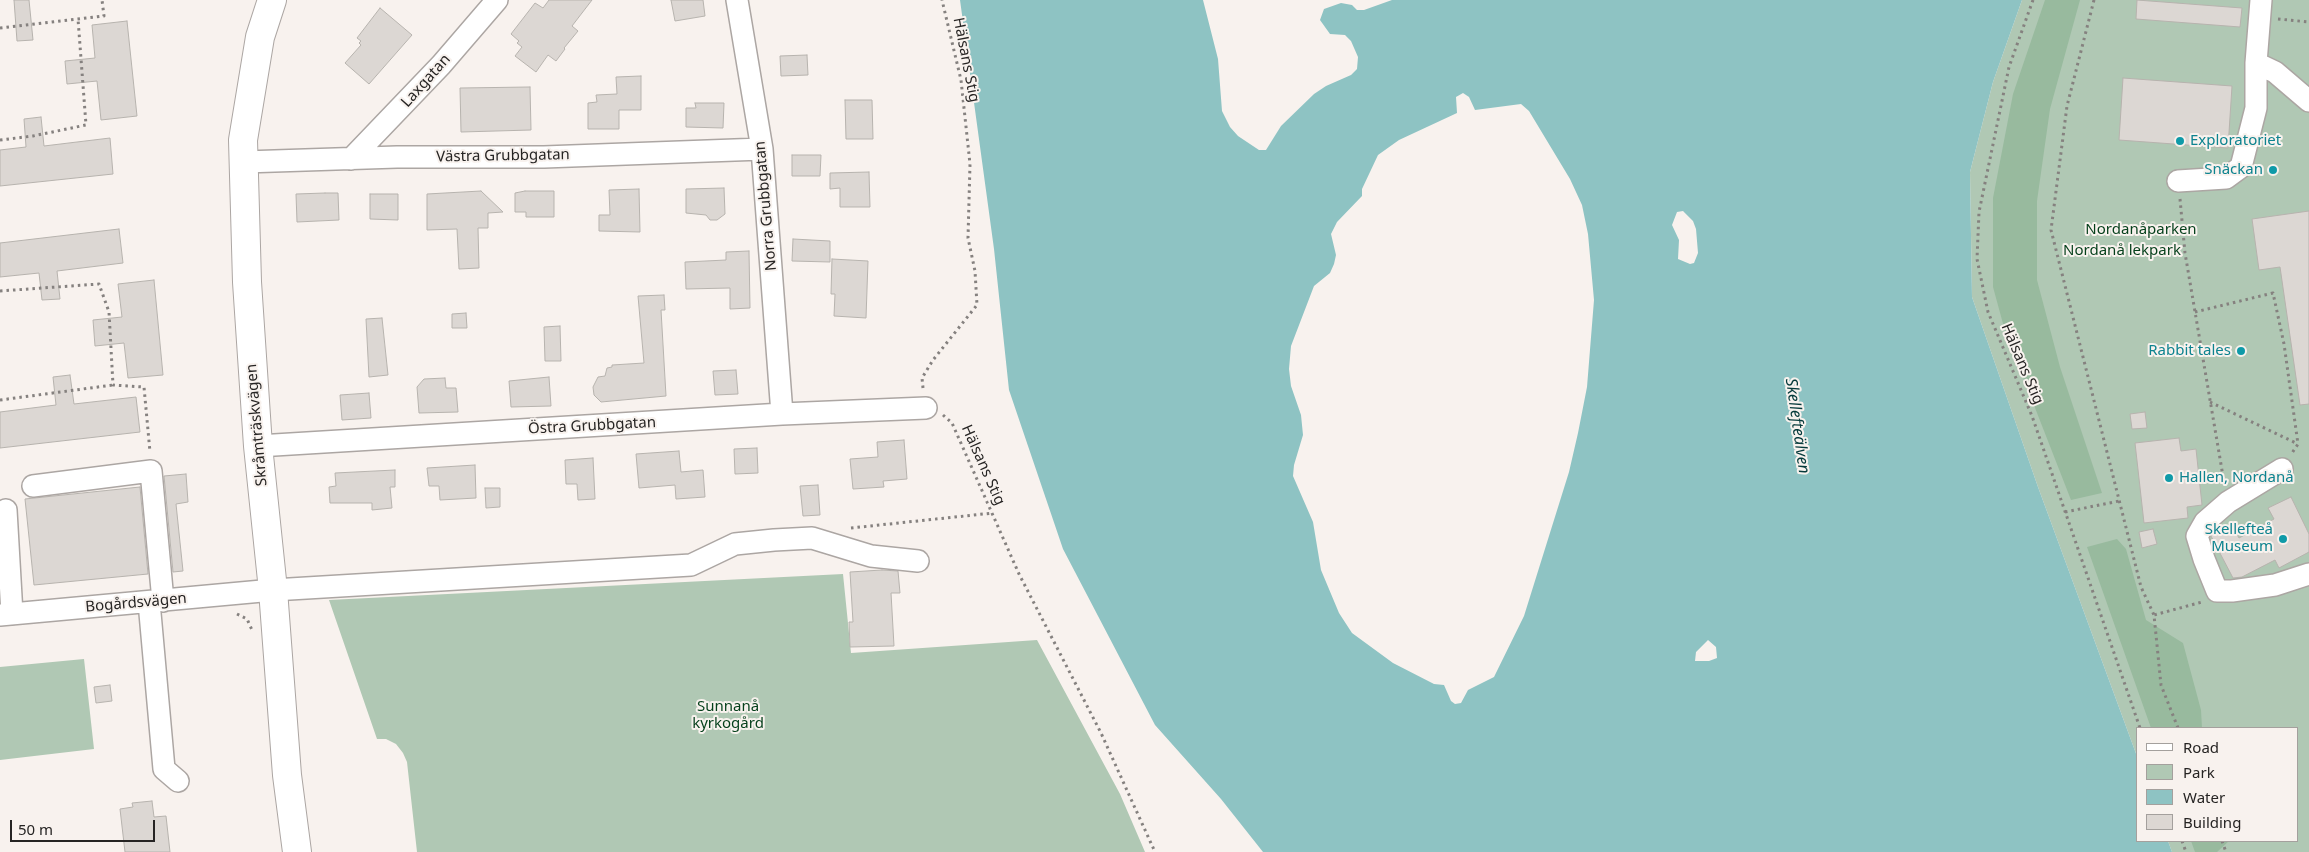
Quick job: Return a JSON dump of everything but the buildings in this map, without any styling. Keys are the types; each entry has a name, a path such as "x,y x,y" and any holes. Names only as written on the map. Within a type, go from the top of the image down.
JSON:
{"main road":[{"name":"Skråmträskvägen","path":"272,0 260,37 243,140 247,282 258,446 273,590 287,774 297,852"}],"street":[{"name":"Laxgatan","path":"351,159 441,66 497,0"},
{"name":"Norra Grubbgatan","path":"737,0 762,149 782,414"},
{"path":"2178,181 2226,178 2240,167 2256,108 2256,62 2261,9"},
{"path":"2256,62 2275,72 2309,101"},
{"name":"Västra Grubbgatan","path":"244,162 544,156 762,149"},
{"name":"Östra Grubbgatan","path":"258,446 782,414 926,408"},
{"path":"2282,469 2228,502 2205,522 2197,536 2217,591 2232,591 2275,584 2309,574"},
{"path":"33,486 151,471 164,769 178,781"},
{"path":"6,510 6,615"},
{"name":"Bogårdsvägen","path":"6,615 273,590 691,565 735,544 774,540 812,538 870,556 918,561"}],"path":[{"path":"0,28 104,16 102,0"},
{"name":"Hälsans Stig","path":"942,0 961,80 970,164 968,238 974,271 977,305 933,360 922,378 926,408 940,412 952,423 1019,574 1101,733 1155,852"},
{"name":"Hälsans Stig","path":"2033,0 2009,67 1979,212 1977,260 1988,312 2032,416 2140,727"},
{"path":"2094,0 2067,106 2051,230 2141,587 2154,615 2161,685 2178,727"},
{"path":"2261,9 2309,22"},
{"path":"0,140 33,136 86,125 78,19"},
{"path":"2178,181 2185,253 2228,502"},
{"path":"0,291 99,284 109,312 113,385"},
{"path":"2195,312 2274,293 2284,344 2298,444 2282,469"},
{"path":"0,400 113,385 144,387 151,471"},
{"path":"2210,402 2298,444"},
{"path":"2065,512 2119,502"},
{"path":"848,528 993,513"},
{"path":"2154,615 2203,601 2217,591"}],"green space":[{"name":"Nordanåparken","path":"2022,0 2309,0 2309,852 2172,852 2168,842 2299,842 2299,727 2136,727 2136,754 2038,487 1972,297 1970,172 1993,82"},
{"path":"2045,0 2080,0 2050,109 2037,201 2037,280 2060,367 2102,493 2071,500 2005,331 1993,287 1993,198 2013,94"},
{"path":"2117,539 2126,549 2146,620 2183,643 2201,710 2202,727 2151,727 2087,547"},
{"name":"Sunnanå kyrkogård","path":"843,574 851,653 1037,640 1120,794 1145,852 417,852 407,762 396,744 386,739 377,739 329,600"},
{"path":"84,659 94,749 0,760 0,667"},
{"path":"2191,842 2228,842 2217,852 2195,852"}],"water":[{"name":"Skellefteälven","path":"960,0 1203,0 1218,59 1222,111 1230,127 1238,136 1259,150 1266,150 1281,126 1314,94 1326,86 1351,75 1357,69 1358,57 1351,41 1345,35 1330,34 1320,20 1324,9 1341,3 1352,5 1357,10 1364,10 1392,0 2022,0 1993,82 1970,172 1972,297 2038,487 2136,754 2136,842 2168,842 2172,852 1263,852 1221,799 1155,725 1063,549 1009,390 994,249","holes":["1463,93 1469,97 1475,110 1521,104 1529,111 1570,179 1582,205 1588,234 1594,300 1587,387 1578,433 1569,472 1524,616 1494,677 1468,690 1461,703 1455,704 1451,701 1444,685 1434,684 1393,663 1352,633 1339,613 1321,570 1313,522 1293,476 1294,465 1303,435 1301,415 1291,386 1289,369 1291,346 1314,286 1330,273 1334,264 1336,255 1331,234 1337,222 1362,196 1362,189 1378,155 1399,140 1457,113 1456,97","1683,211 1693,221 1696,229 1698,253 1694,263 1690,264 1678,259 1679,240 1672,225 1677,212","1708,640 1716,647 1717,658 1709,661 1695,661 1696,652"]}],"place":[{"name":"Exploratoriet","path":"2180,141"},
{"name":"Snäckan","path":"2273,170"},
{"name":"Rabbit tales","path":"2241,351"},
{"name":"Hallen, Nordanå","path":"2169,478"},
{"name":"Skellefteå Museum","path":"2283,539"}],"park label":[{"name":"Nordanå lekpark","path":"2122,251"}]}
